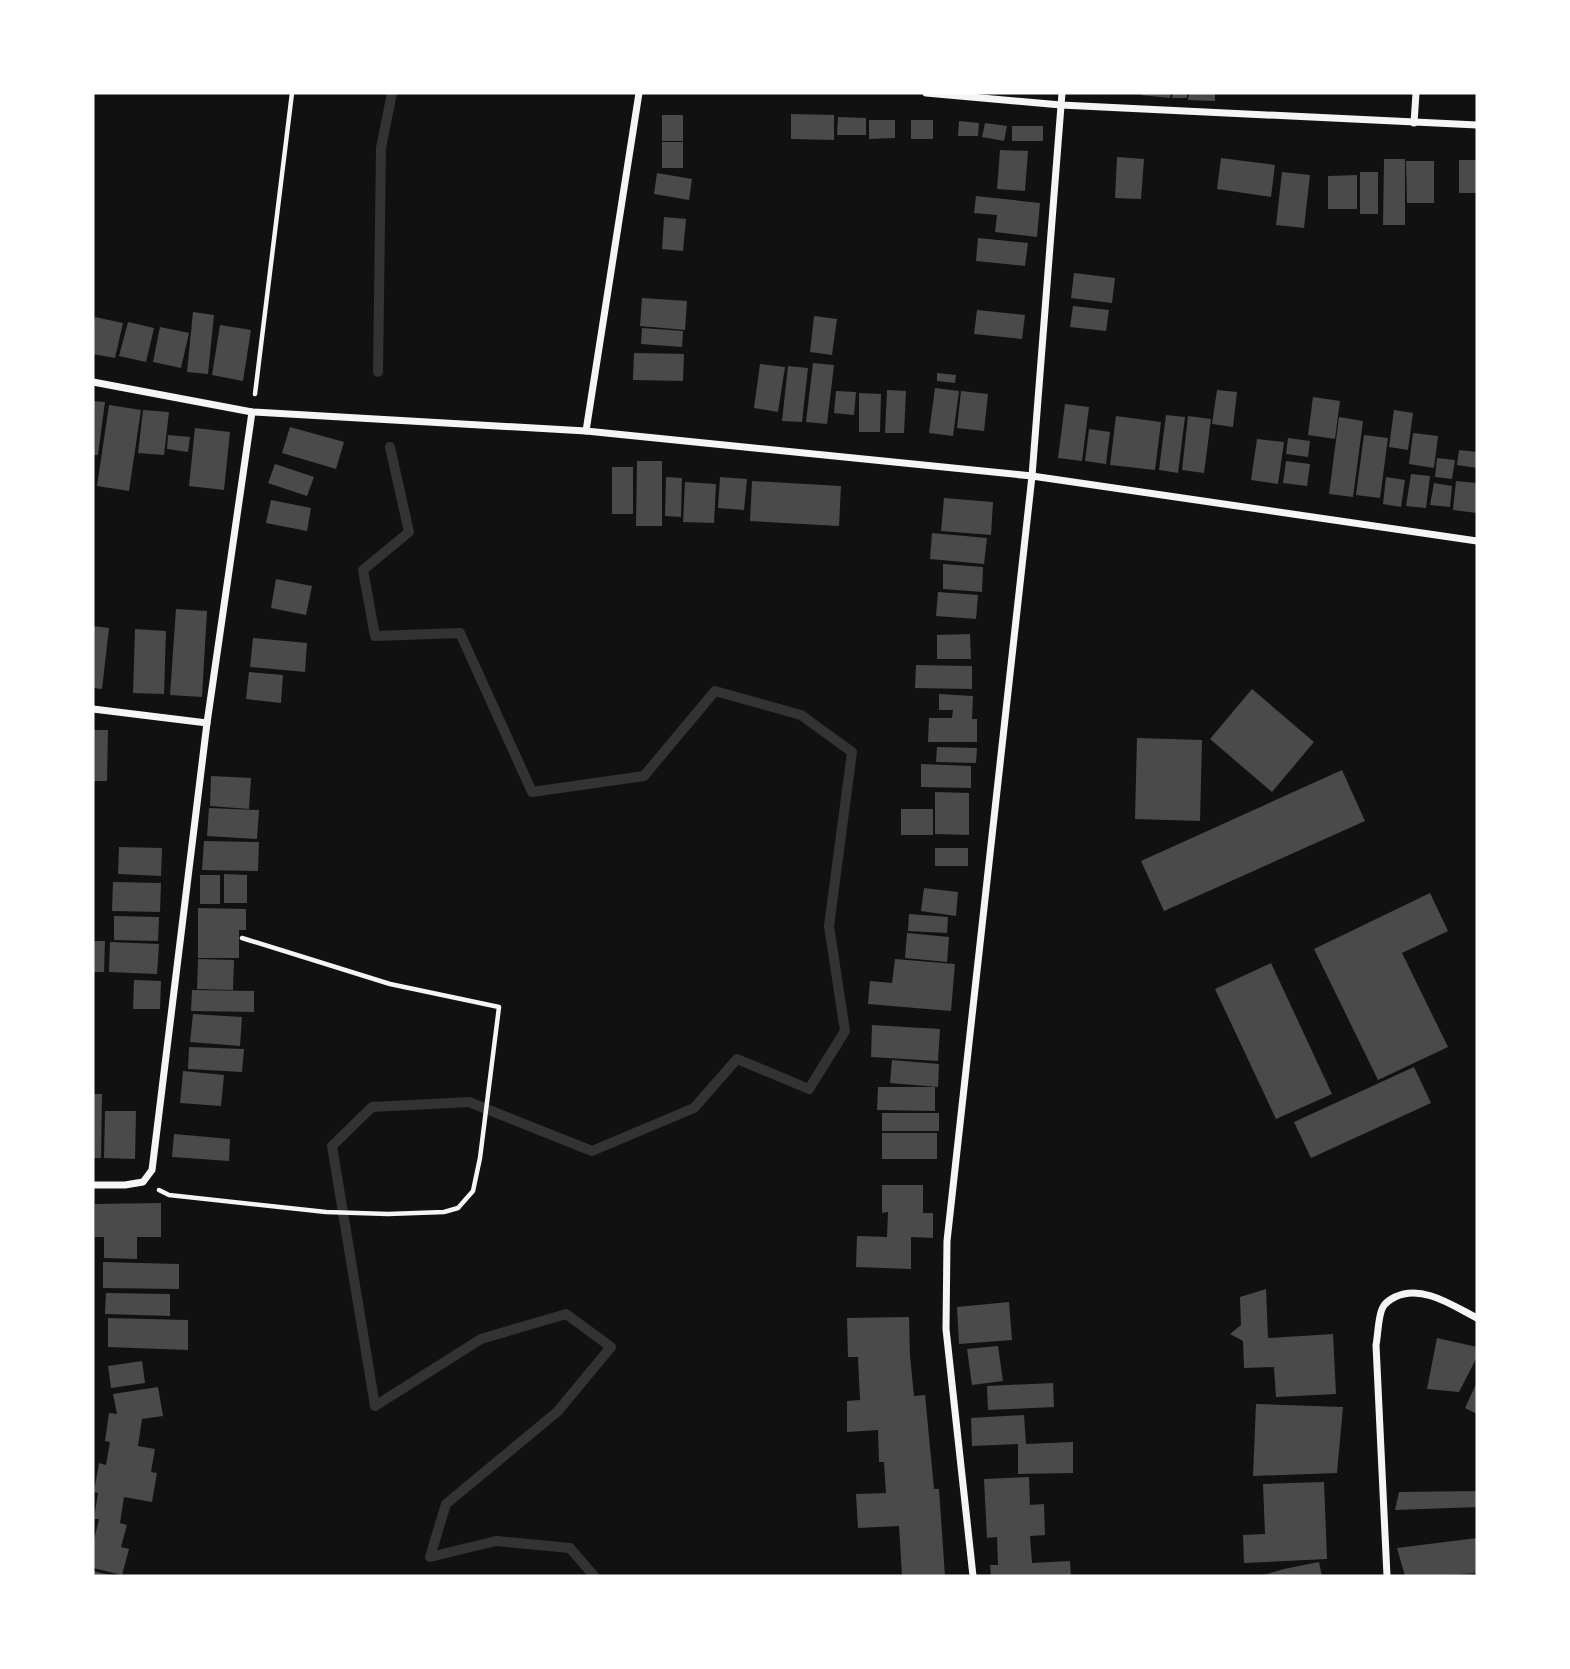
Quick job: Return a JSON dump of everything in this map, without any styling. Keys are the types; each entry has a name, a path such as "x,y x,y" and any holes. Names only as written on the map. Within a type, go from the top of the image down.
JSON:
{"street":[{"path":"586,430 639,93"},
{"path":"926,93 1062,105 1477,125"},
{"path":"973,1576 946,1329 947,1241 1032,476 1062,93"},
{"path":"1414,122 1416,93"},
{"path":"93,382 252,412 586,430 1032,476 1477,541"},
{"path":"93,1185 143,1182 152,1170 207,723 252,412"},
{"path":"93,709 207,723"},
{"path":"1387,1576 1377,1345 1382,1308 1391,1298 1406,1292 1419,1292 1477,1318"}],"path":[{"path":"252,412 292,93"},
{"path":"143,1182 169,1195 326,1212 388,1214 444,1212 458,1208 473,1191 480,1158 499,1007 390,984 242,938"}],"building":[{"path":"1171,93 1170,98 1140,95"},
{"path":"1173,93 1187,93 1187,98 1172,98"},
{"path":"1189,93 1215,93 1215,101 1188,100"},
{"path":"791,114 834,115 834,140 791,139"},
{"path":"662,115 683,115 683,141 662,141"},
{"path":"838,117 866,118 866,135 837,135"},
{"path":"869,120 895,120 895,138 869,139"},
{"path":"911,120 933,120 933,139 911,139"},
{"path":"959,121 979,123 978,136 958,136"},
{"path":"985,123 1007,126 1004,141 982,137"},
{"path":"1012,126 1043,126 1043,141 1012,141"},
{"path":"662,142 683,142 683,168 662,168"},
{"path":"1000,150 1028,151 1025,191 997,189"},
{"path":"1117,157 1144,159 1141,199 1115,198"},
{"path":"1221,158 1275,165 1271,197 1217,189"},
{"path":"1384,159 1405,159 1405,225 1383,225"},
{"path":"1459,160 1477,160 1477,193 1459,193"},
{"path":"1406,161 1434,161 1434,203 1407,203"},
{"path":"1282,172 1310,175 1304,228 1276,225"},
{"path":"1360,172 1378,172 1378,214 1360,214"},
{"path":"657,173 692,179 689,200 654,194"},
{"path":"1357,175 1357,209 1328,209 1328,176"},
{"path":"976,196 1040,203 1037,237 995,232 997,215 974,213"},
{"path":"664,217 686,219 683,251 662,249"},
{"path":"978,238 1028,243 1025,266 976,261"},
{"path":"1074,273 1115,278 1112,303 1071,298"},
{"path":"642,298 687,301 685,330 640,326"},
{"path":"1073,306 1109,310 1106,331 1070,327"},
{"path":"977,310 1025,315 1022,339 974,334"},
{"path":"193,312 214,315 208,374 187,372"},
{"path":"814,316 837,319 832,355 810,352"},
{"path":"95,317 123,323 115,358 93,354"},
{"path":"128,322 154,328 146,362 119,356"},
{"path":"220,325 251,330 243,381 212,375"},
{"path":"160,327 189,333 181,368 153,362"},
{"path":"642,328 683,331 682,347 641,344"},
{"path":"634,353 684,354 683,381 633,380"},
{"path":"813,363 834,365 827,424 806,422"},
{"path":"760,364 785,367 778,412 754,408"},
{"path":"788,366 808,368 802,422 782,421"},
{"path":"937,373 956,375 955,383 937,381"},
{"path":"935,388 959,391 953,436 929,433"},
{"path":"887,390 906,391 904,433 885,433"},
{"path":"1217,390 1237,392 1233,427 1212,424"},
{"path":"836,391 856,392 854,415 834,413"},
{"path":"961,391 988,394 984,431 957,428"},
{"path":"859,393 881,394 880,432 859,432"},
{"path":"1313,397 1340,401 1335,439 1308,435"},
{"path":"93,401 105,402 98,455 93,455"},
{"path":"1065,404 1089,407 1082,461 1058,458"},
{"path":"109,405 141,410 129,491 97,486"},
{"path":"143,410 169,412 164,455 138,453"},
{"path":"1394,410 1413,413 1408,450 1389,447"},
{"path":"1166,415 1185,417 1178,473 1159,470"},
{"path":"1116,416 1161,422 1155,470 1110,465"},
{"path":"1188,416 1211,419 1204,473 1182,470"},
{"path":"1339,417 1363,421 1353,497 1329,494"},
{"path":"290,427 344,442 336,469 282,453"},
{"path":"195,428 230,432 224,490 189,486"},
{"path":"1089,429 1110,432 1106,464 1085,461"},
{"path":"1413,433 1438,436 1434,468 1409,464"},
{"path":"168,435 190,437 188,452 167,449"},
{"path":"1364,435 1388,438 1380,498 1356,495"},
{"path":"1288,438 1310,441 1308,457 1286,454"},
{"path":"1257,439 1284,442 1278,484 1251,480"},
{"path":"1459,450 1477,452 1477,468 1457,465"},
{"path":"1437,458 1455,460 1452,479 1435,477"},
{"path":"637,461 662,461 662,526 636,526"},
{"path":"1286,461 1310,464 1307,486 1283,483"},
{"path":"275,464 314,477 307,496 268,483"},
{"path":"612,467 633,467 633,514 612,514"},
{"path":"1411,474 1430,476 1426,508 1406,506"},
{"path":"666,477 682,478 681,517 665,516"},
{"path":"720,477 747,479 744,510 718,508"},
{"path":"1386,477 1405,480 1401,507 1383,504"},
{"path":"752,481 841,486 839,526 750,521"},
{"path":"1456,481 1477,483 1477,513 1453,510"},
{"path":"685,482 716,484 714,523 683,522"},
{"path":"1434,483 1452,486 1450,507 1430,505"},
{"path":"944,498 993,502 991,535 941,531"},
{"path":"271,500 311,508 307,531 266,523"},
{"path":"932,533 987,538 984,564 930,559"},
{"path":"943,564 983,567 982,592 943,589"},
{"path":"276,579 312,586 306,615 271,608"},
{"path":"938,592 978,595 976,619 936,616"},
{"path":"176,609 207,611 202,697 170,695"},
{"path":"93,626 109,628 102,689 93,688"},
{"path":"135,629 166,631 164,694 133,693"},
{"path":"970,634 971,659 937,659 937,635"},
{"path":"253,638 307,643 305,672 250,667"},
{"path":"916,665 972,666 972,689 915,688"},
{"path":"249,672 283,675 281,703 246,699"},
{"path":"1252,689 1314,742 1272,792 1210,739"},
{"path":"939,694 973,696 972,719 977,719 977,742 928,742 929,718 952,718 953,710 939,710"},
{"path":"93,730 108,730 107,781 93,781"},
{"path":"1137,738 1202,740 1200,821 1135,819"},
{"path":"937,747 977,748 976,763 936,762"},
{"path":"921,764 971,766 971,788 921,787"},
{"path":"1342,770 1365,821 1164,911 1141,861"},
{"path":"211,776 251,778 249,809 210,806"},
{"path":"935,792 969,793 969,835 935,834"},
{"path":"209,808 259,810 257,839 207,836"},
{"path":"901,809 933,809 933,835 901,835"},
{"path":"204,841 259,842 258,871 202,870"},
{"path":"119,847 162,848 161,876 118,874"},
{"path":"935,848 968,848 968,866 935,866"},
{"path":"224,874 247,875 247,903 224,903"},
{"path":"200,875 220,875 220,904 200,904"},
{"path":"113,882 161,883 160,912 112,911"},
{"path":"924,888 958,892 956,916 921,911"},
{"path":"1430,893 1448,931 1402,953 1448,1047 1378,1080 1314,949"},
{"path":"198,908 246,909 246,930 239,930 239,958 198,958"},
{"path":"909,914 948,917 947,933 908,931"},
{"path":"114,916 159,917 158,941 114,940"},
{"path":"907,933 949,937 947,962 905,958"},
{"path":"93,941 105,941 104,972 93,972"},
{"path":"110,942 159,944 157,974 109,972"},
{"path":"198,959 234,960 233,990 197,989"},
{"path":"895,959 955,964 951,1011 868,1004 870,981 892,983"},
{"path":"1271,963 1332,1094 1276,1119 1215,989"},
{"path":"134,980 161,981 160,1009 133,1009"},
{"path":"192,990 254,991 254,1012 191,1011"},
{"path":"193,1014 242,1017 240,1046 190,1042"},
{"path":"872,1025 940,1029 938,1061 871,1057"},
{"path":"189,1047 244,1049 242,1072 188,1069"},
{"path":"892,1060 939,1064 938,1087 890,1083"},
{"path":"1414,1067 1431,1103 1311,1158 1294,1122"},
{"path":"183,1071 224,1075 221,1106 180,1103"},
{"path":"878,1087 935,1087 935,1111 877,1110"},
{"path":"93,1094 102,1094 101,1158 93,1158"},
{"path":"105,1111 136,1111 135,1159 104,1158"},
{"path":"882,1113 939,1113 939,1131 882,1131"},
{"path":"882,1133 937,1133 937,1159 882,1159"},
{"path":"174,1134 230,1139 229,1161 172,1157"},
{"path":"882,1185 923,1185 923,1213 933,1213 933,1238 911,1237 911,1269 856,1267 857,1236 887,1237 888,1212 882,1213"},
{"path":"161,1203 161,1237 137,1237 137,1259 104,1258 104,1237 95,1237 95,1204"},
{"path":"103,1262 179,1264 179,1289 103,1288"},
{"path":"1266,1289 1268,1338 1333,1334 1336,1394 1276,1397 1274,1367 1244,1368 1243,1341 1230,1334 1241,1325 1240,1297"},
{"path":"106,1293 170,1294 170,1316 105,1314"},
{"path":"1009,1302 1012,1340 959,1344 957,1307"},
{"path":"909,1317 914,1396 925,1395 934,1489 939,1489 945,1576 902,1576 899,1526 858,1528 856,1494 886,1493 884,1462 879,1462 878,1430 847,1432 847,1401 860,1400 858,1357 848,1357 847,1318"},
{"path":"108,1318 188,1320 188,1350 108,1347"},
{"path":"1437,1338 1477,1347 1477,1357 1459,1392 1427,1389"},
{"path":"998,1346 1003,1381 972,1385 967,1349"},
{"path":"142,1361 145,1383 111,1388 108,1366"},
{"path":"1477,1382 1477,1414 1465,1408"},
{"path":"1053,1383 1054,1407 988,1410 987,1386"},
{"path":"158,1387 163,1416 142,1419 138,1446 155,1449 151,1472 157,1473 152,1502 124,1497 120,1523 127,1525 121,1547 129,1549 122,1575 93,1568 93,1544 99,1519 94,1519 98,1493 94,1492 99,1463 106,1465 110,1442 105,1441 109,1413 117,1414 113,1394"},
{"path":"1256,1404 1343,1407 1337,1473 1253,1476"},
{"path":"1024,1415 1026,1444 1073,1442 1073,1473 1018,1474 1018,1444 972,1446 971,1418"},
{"path":"1029,1477 1030,1505 1044,1504 1045,1535 1030,1536 1032,1563 1070,1561 1071,1576 991,1576 990,1565 998,1565 997,1537 987,1538 984,1479"},
{"path":"1324,1482 1327,1559 1244,1563 1243,1535 1265,1534 1263,1484"},
{"path":"1477,1491 1477,1507 1395,1510 1399,1492"},
{"path":"1477,1538 1477,1573 1405,1576 1397,1548"},
{"path":"1319,1562 1322,1576 1260,1576 1284,1569"},
{"path":"93,1571 110,1575 110,1576 93,1576"}],"waterway":[{"path":"378,372 381,148 392,93"},
{"path":"390,447 409,532 363,570 375,636 460,633 532,792 644,776 715,691 801,715 852,752 829,926 845,1031 809,1089 737,1059 694,1108 592,1151 469,1102 372,1107 332,1146 375,1406 481,1339 566,1314 611,1347 557,1412 446,1504 430,1557 496,1541 570,1548 594,1576"}]}
